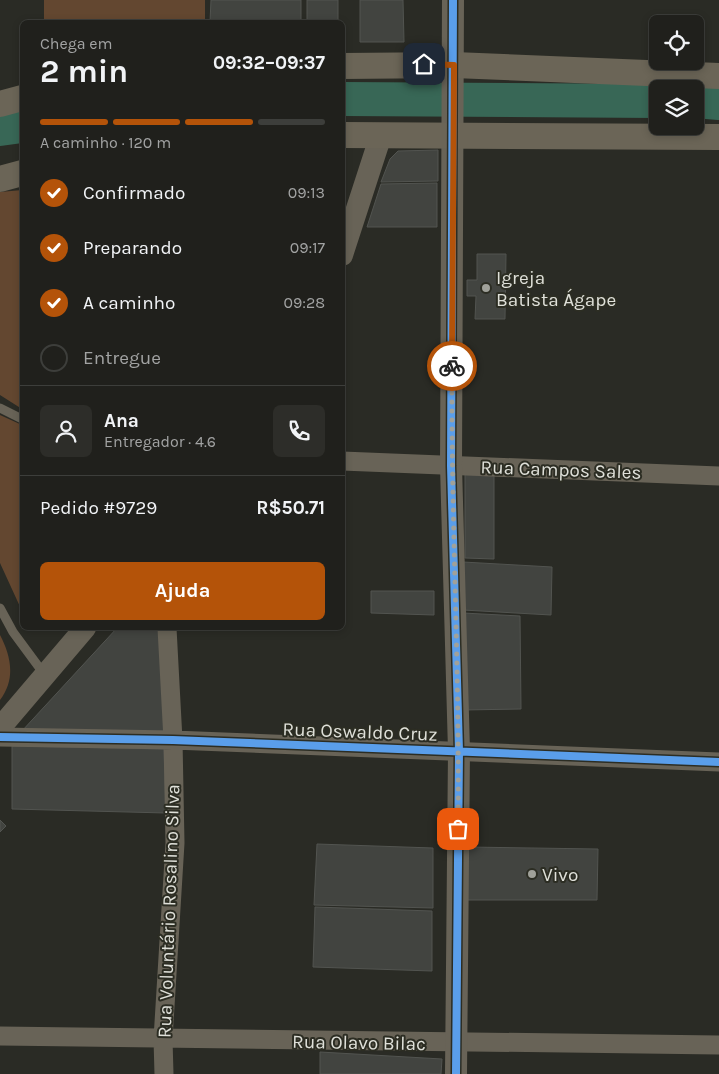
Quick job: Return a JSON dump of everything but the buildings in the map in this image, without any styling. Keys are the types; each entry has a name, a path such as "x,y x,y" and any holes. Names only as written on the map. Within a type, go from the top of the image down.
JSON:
{"main road":[{"path":"345,66 454,71 719,76"},
{"path":"0,104 20,99"},
{"path":"345,135 381,135 453,129 719,137"},
{"path":"0,179 20,174"}],"street":[{"path":"453,0 451,466 459,751 456,1074"},
{"path":"345,246 381,135"},
{"name":"Rua Campos Sales","path":"345,461 719,476"},
{"path":"0,728 83,630"},
{"name":"Rua Voluntário Rosalino Silva","path":"164,1074 163,1039 175,843 173,740 167,630"},
{"name":"Rua Oswaldo Cruz","path":"0,737 173,740 719,762"},
{"name":"Rua Olavo Bilac","path":"0,1036 719,1045"}],"lane":[{"path":"0,408 20,418"},
{"path":"0,608 12,632 45,674"}],"shaded area":[{"path":"44,0 205,0 205,20 44,20"},
{"path":"20,190 20,408 0,395 0,192"},
{"path":"0,415 20,424 20,607 0,563"},
{"path":"0,635 9,659 10,676 5,692 0,700"}],"waterway":[{"path":"345,99 649,101"},
{"path":"704,102 719,103"},
{"path":"0,129 20,126"}],"cycle path":[{"path":"453,0 451,466 459,751 456,1074"},
{"path":"0,737 173,740 719,762"}],"way so far":[{"path":"452,366 451,466 459,751 458,829"}],"place":[{"name":"Igreja Batista Ágape","path":"486,288"},
{"name":"Vivo","path":"532,874"}],"route":[{"path":"424,64 454,65 452,366"}]}
